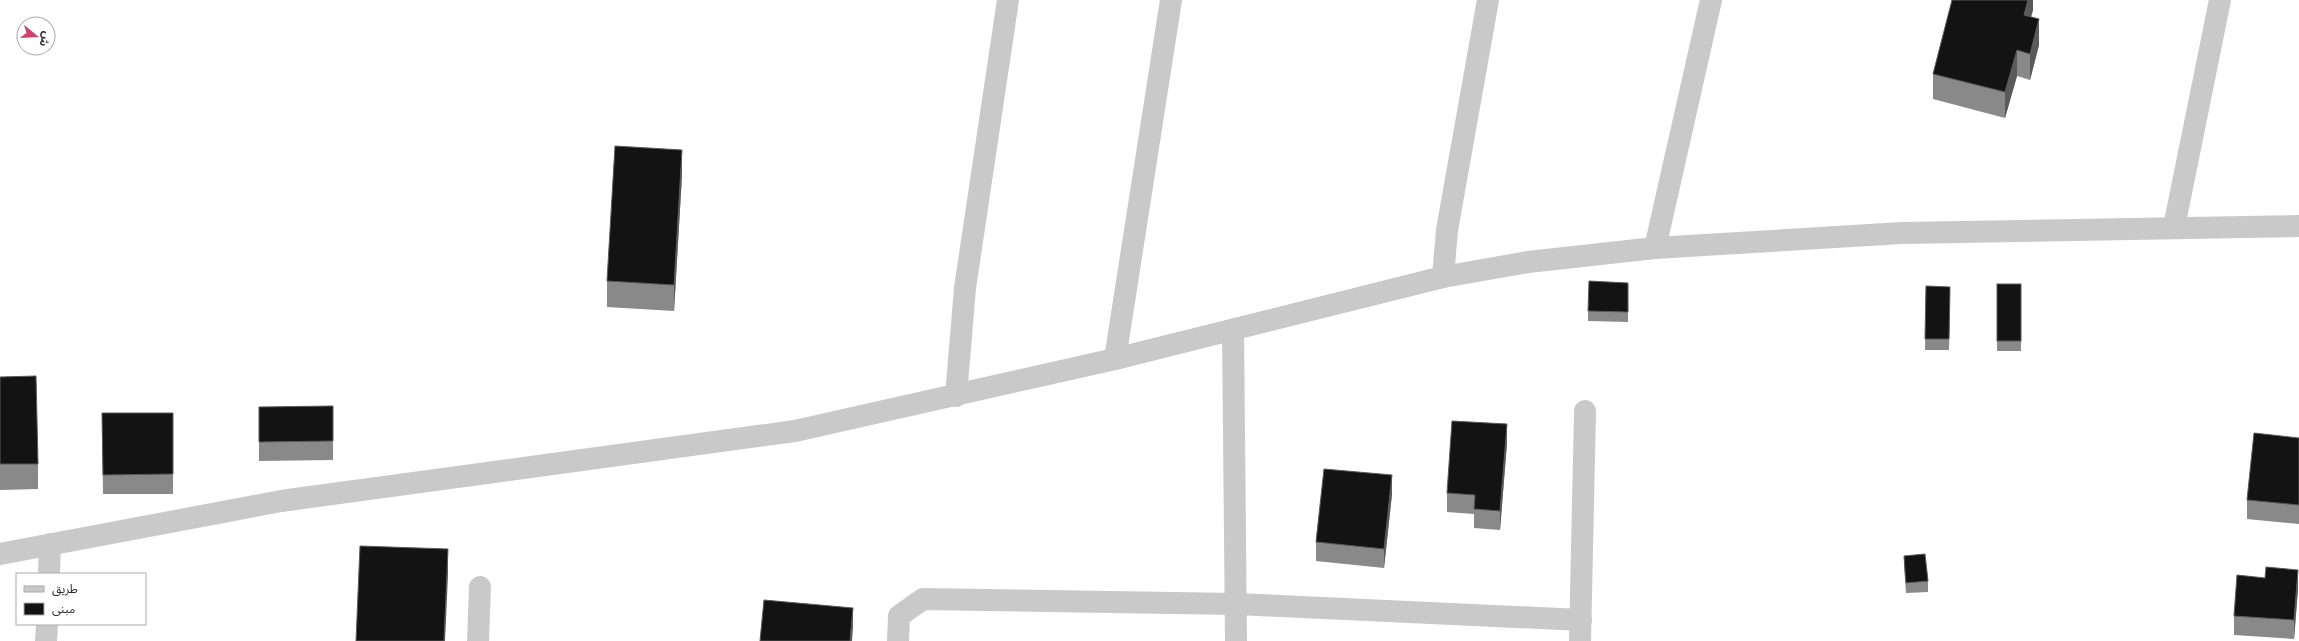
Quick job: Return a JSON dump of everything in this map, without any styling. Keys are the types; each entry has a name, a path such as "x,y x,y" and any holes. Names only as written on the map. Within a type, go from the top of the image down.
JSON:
{"street":[{"path":"956,396 965,288 1008,0"},
{"path":"1115,358 1172,0"},
{"path":"1443,277 1447,230 1488,0"},
{"path":"1655,248 1711,0"},
{"path":"2174,227 2220,0"},
{"path":"0,554 280,501 795,431 956,396 1233,330 1443,277 1528,262 1655,248 1902,233 2174,227 2299,226"},
{"path":"1233,330 1237,604 1236,641"},
{"path":"898,641 899,616 923,599 1237,604 1581,631 1585,411"},
{"path":"49,573 50,544"},
{"path":"478,641 480,586"},
{"path":"46,641 47,625"}],"building":[{"path":"1952,0 2028,0 2024,15 2039,19 2030,54 2017,50 2005,92 1933,74"},
{"path":"615,146 682,150 674,285 607,281"},
{"path":"1589,281 1628,283 1628,312 1588,311"},
{"path":"1997,284 2021,284 2021,341 1997,341"},
{"path":"1926,286 1950,287 1949,339 1925,339"},
{"path":"36,376 38,464 0,464 0,377"},
{"path":"333,406 333,441 259,442 259,407"},
{"path":"102,413 173,413 173,474 103,475"},
{"path":"1452,421 1507,424 1500,511 1474,509 1475,495 1447,493"},
{"path":"2254,433 2299,438 2299,505 2247,500"},
{"path":"1324,469 1392,475 1384,549 1316,542"},
{"path":"360,546 448,549 444,641 356,641"},
{"path":"1925,554 1928,581 1906,583 1904,556"},
{"path":"2266,567 2298,570 2294,620 2234,616 2237,575 2265,578"},
{"path":"764,600 853,608 850,641 760,641"}]}
